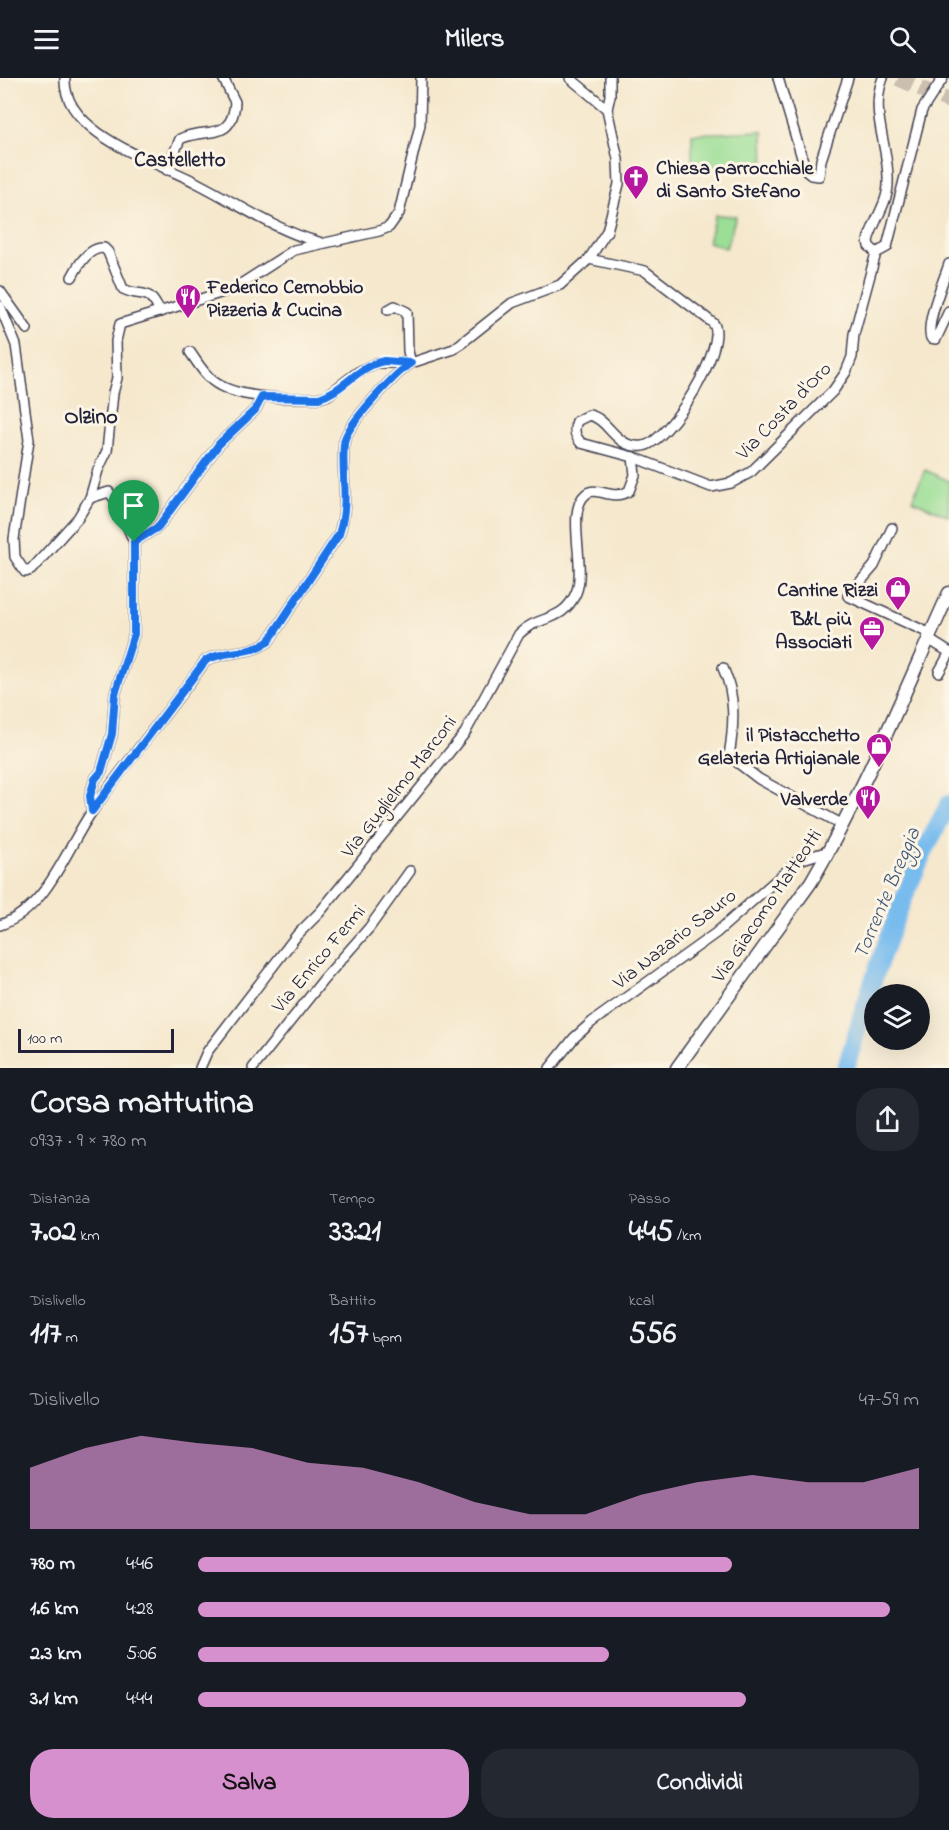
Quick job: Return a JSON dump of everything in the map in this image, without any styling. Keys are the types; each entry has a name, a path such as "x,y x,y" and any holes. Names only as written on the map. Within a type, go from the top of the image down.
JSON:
{"street":[{"path":"65,78 64,89 70,104 81,117 115,144 194,181 299,236 322,242"},
{"path":"167,170 180,139 222,131 228,126 235,102 223,78"},
{"path":"0,306 16,345 29,440 14,538 15,557 25,572 31,570 70,527 90,498 98,470 107,451 113,393 117,378 117,328 120,324 233,290 294,250 389,227 399,213 420,125 421,78"},
{"path":"570,78 607,109"},
{"path":"190,352 214,382 230,390 262,397 319,398 328,395 358,372 376,363 411,363 454,349 512,303 560,285 590,258 607,231 619,184 618,159 607,109 610,78"},
{"path":"778,78 806,171 811,176 819,176 820,160 848,78"},
{"path":"883,78 876,103 888,165 888,187 868,241 869,246 876,253 882,252 889,239 922,110 943,78"},
{"path":"72,277 77,267 94,250 104,248 108,252 123,289 153,297 160,312"},
{"name":"Via Costa d'Oro","path":"590,258 645,272 674,291 717,327 717,336 707,366 685,407 651,445 640,447 626,444 612,436 594,416 585,416 577,421 574,432 581,443 633,457 711,487 732,483 751,472 832,391 846,372 852,357 854,334 876,253"},
{"path":"949,264 935,306 929,333 931,338 936,339 949,311"},
{"path":"0,291 27,329"},
{"path":"388,310 395,306 407,312 408,351 411,363"},
{"path":"0,925 8,923 31,905 49,884 92,811 206,660 220,653 253,651 268,642 339,534 345,514 344,440 354,422 411,363"},
{"path":"134,542 158,527 219,444 255,410 262,397"},
{"name":"Via Guglielmo Marconi","path":"200,1068 207,1052 297,935 320,912 459,742 519,634 527,626 558,616 568,606 580,578 576,518 578,507 586,493 593,491 613,496 629,491 635,475 633,457"},
{"path":"90,498 109,492 117,502 134,542 134,634 115,694 112,734 101,772 95,779 90,796 92,811"},
{"path":"892,528 874,566 848,596 929,636 949,653 939,672"},
{"name":"Via Giacomo Matteotti","path":"677,1068 811,882 830,851 949,593"},
{"path":"723,668 728,680 734,718 729,756 759,779 843,825"},
{"name":"Via Nazario Sauro","path":"551,1068 574,1038 592,1022 716,933 799,860 830,851"},
{"name":"Via Enrico Fermi","path":"253,1068 324,979 369,928 410,871"}],"green space":[{"path":"763,131 764,168 692,166 692,134"},
{"path":"715,215 736,216 726,248 708,242"},
{"path":"925,470 949,481 948,516 912,500"}],"waterway":[{"name":"Torrente Breggia","path":"846,1068 890,933 932,835 949,804"}],"tunnel":[{"path":"898,78 949,101"}],"place":[{"name":"Chiesa parrocchiale di Santo Stefano","path":"636,201"},
{"name":"Federico Cernobbio Pizzeria & Cucina","path":"188,320"},
{"name":"Cantine Rizzi","path":"898,612"},
{"name":"B&L più Associati","path":"872,652"},
{"name":"il Pistacchetto Gelateria Artigianale","path":"879,769"},
{"name":"Valverde","path":"868,821"}],"district":[{"name":"Castelletto","path":"180,159"},
{"name":"Olzino","path":"91,415"}],"route":[{"path":"384,361 411,363 354,422 344,440 345,514 339,534 268,642 253,651 237,654 220,653 206,660 151,736 92,811 90,796 92,787 101,772 112,734 115,694 134,634 132,583 134,542 158,527 219,444 255,410 262,397 319,398 328,395 358,372 376,363 384,361"}]}
